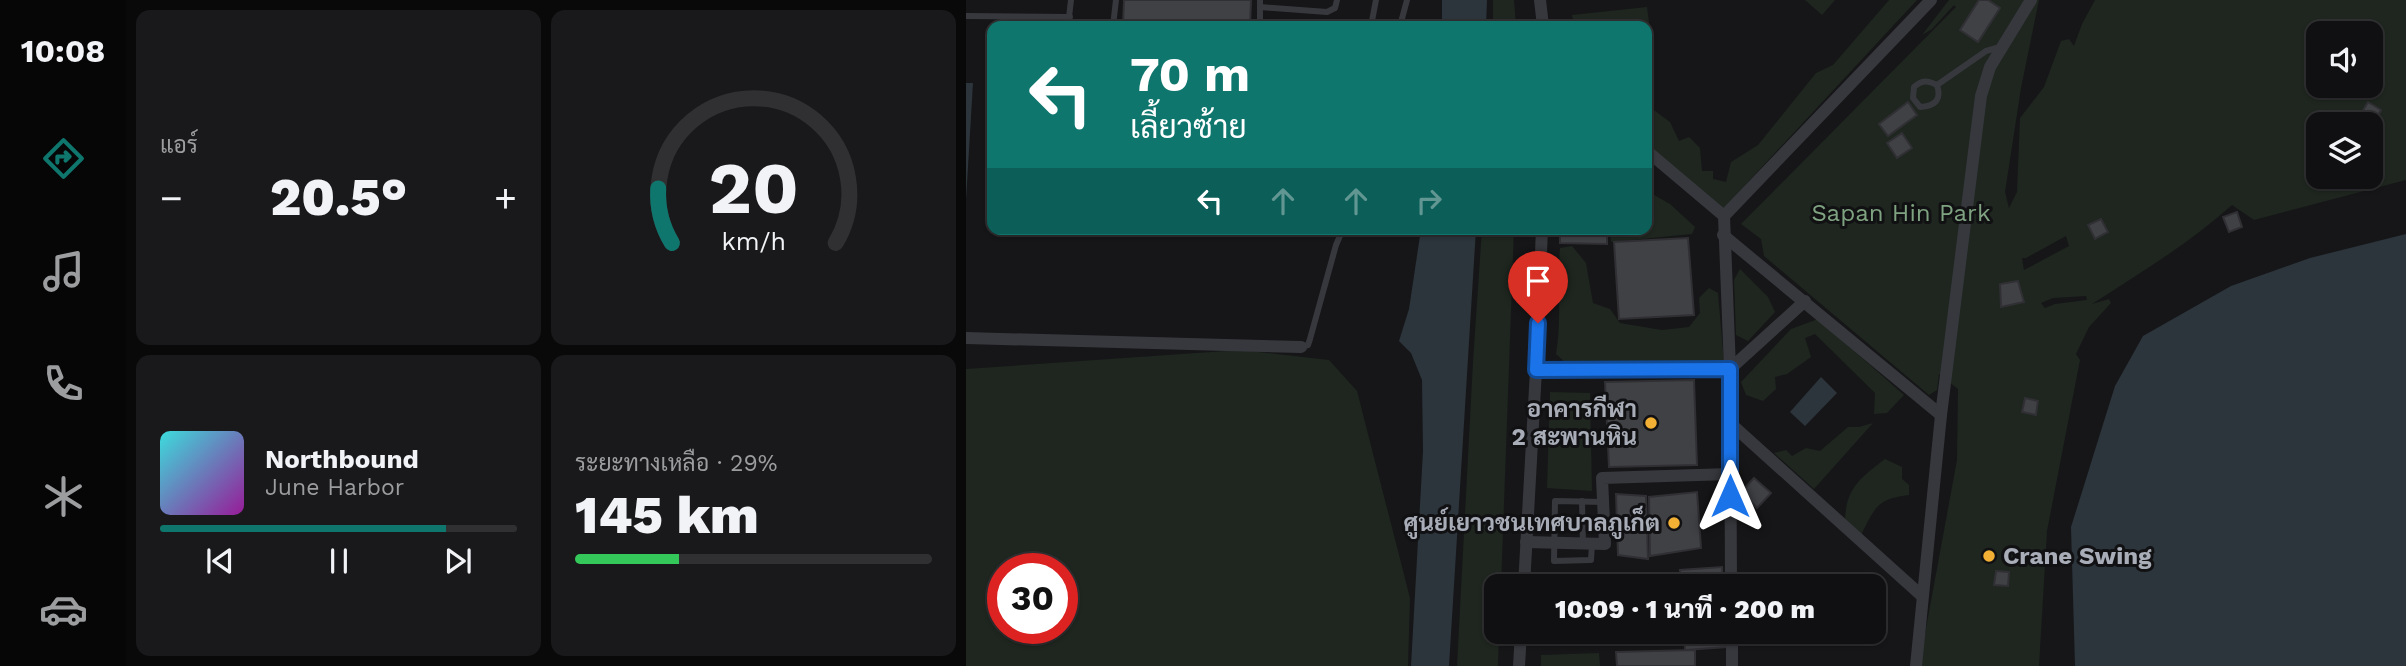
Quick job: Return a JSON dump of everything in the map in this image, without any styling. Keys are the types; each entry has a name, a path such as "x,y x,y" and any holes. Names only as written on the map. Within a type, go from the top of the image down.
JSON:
{"street":[{"path":"1540,0 1543,21"},
{"path":"1731,574 1730,369 1724,216 1931,0"},
{"path":"1916,666 1941,415 1980,96 1990,67 2031,0"},
{"path":"1652,155 1724,216"},
{"path":"1525,574 1542,235"},
{"path":"1723,236 1941,415"},
{"path":"1536,370 1730,369 1805,301"},
{"path":"966,338 1301,346"},
{"path":"1730,423 1922,596"},
{"path":"1526,542 1605,544 1602,478 1730,474"},
{"path":"1519,666 1520,644"},
{"path":"1731,644 1732,666"}],"lane":[{"path":"1069,21 1070,0"},
{"path":"1114,21 1116,0"},
{"path":"1260,4 1327,12 1335,8 1337,0"},
{"path":"1372,21 1376,0"},
{"path":"1401,21 1406,0"},
{"path":"966,16 1070,17"},
{"path":"1937,85 1986,51 2002,46"},
{"path":"1928,80 1937,85 1940,94 1938,101 1932,106 1920,107 1913,98 1914,87 1928,80"},
{"path":"1301,346 1308,345 1340,235"},
{"path":"1582,501 1591,561 1554,561 1555,500 1582,501 1604,502"}],"green space":[{"path":"1493,0 1514,0 1516,21 1493,21"},
{"path":"1805,0 1835,0 1822,15"},
{"path":"1889,0 1917,0 1723,209 1652,150 1652,109 1670,122 1679,141 1689,137 1700,148 1702,171 1713,171 1713,179 1726,182 1731,162 1758,145 1816,73 1833,65"},
{"name":"Sapan Hin Park","path":"1949,0 2039,0 2021,88 2005,192 2009,208 2017,192 2020,118 2044,87 2061,41 2069,39 2074,46 2095,0 2406,0 2406,180 2383,186 2383,112 2306,112 2306,189 2372,189 2254,220 2232,205 2182,245 2092,304 2109,299 2111,303 2089,327 2076,354 2080,360 2047,531 2039,666 1919,666 1957,460 1958,389 1939,374 1937,390 1929,395 1764,256 1761,239 1741,224 1956,7 1954,5 1932,29 1922,35","holes":["2066,236 2069,246 2024,270 2022,258","2086,296 2087,300 2045,308 2041,303 2053,298"]},
{"path":"1647,7 1649,21 1573,21 1572,15"},
{"path":"1652,194 1670,204 1695,227 1692,234 1611,242 1610,235 1652,235"},
{"path":"1482,235 1514,235 1501,574 1484,574 1484,644 1499,644 1498,666 1457,666"},
{"path":"1572,246 1586,263 1593,303 1610,309 1620,323 1662,330 1689,327 1700,313 1699,298 1709,288 1718,293 1724,362 1700,365 1568,365 1556,354 1560,248"},
{"path":"1740,269 1768,297 1775,312 1748,341 1736,335 1734,280"},
{"path":"1818,319 1904,395 1887,413 1874,414 1875,393 1815,334 1805,338 1811,357 1787,374 1775,377 1776,389 1763,401 1746,395 1741,382 1791,329"},
{"path":"1240,350 1329,360 1357,391 1410,598 1408,666 966,666 966,369"},
{"path":"1550,392 1590,393 1592,491 1547,488"},
{"path":"1873,423 1814,489 1774,453 1786,450 1792,456 1806,448 1820,451 1848,427"},
{"path":"1885,459 1902,467 1902,479 1909,485 1909,495 1890,499 1878,506 1861,535 1845,523 1848,501 1861,479"},
{"path":"1599,653 1600,666 1541,666 1541,655"}],"shaded area":[{"path":"1442,0 1487,0 1486,21 1442,21"},
{"path":"966,83 973,83 966,200"},
{"path":"2406,234 2406,666 2075,666 2071,527 2115,386 2143,336 2231,286 2310,258"},
{"path":"1420,235 1476,235 1449,666 1411,666 1423,451 1422,380 1411,353 1399,341 1409,309"},
{"path":"1821,377 1837,393 1805,426 1790,412"}],"building":[{"path":"1124,0 1251,0 1250,21 1123,21"},
{"path":"1979,0 1988,0 2000,8 1978,42 1960,30"},
{"path":"1005,20 1043,20 1043,21"},
{"path":"1908,102 1917,115 1888,136 1879,124"},
{"path":"2368,102 2381,110 2380,112 2362,112"},
{"path":"1902,133 1912,148 1897,158 1887,143"},
{"path":"2237,212 2242,227 2229,232 2223,217"},
{"path":"2101,219 2108,232 2095,239 2088,225"},
{"path":"1560,235 1607,235 1607,244 1560,243"},
{"path":"1688,238 1694,315 1619,319 1614,242"},
{"path":"2018,281 2024,302 2001,307 2000,284"},
{"name":"อาคารกีฬา 2 สะพานหิน","path":"1694,380 1697,465 1609,467 1605,382"},
{"path":"2025,398 2038,401 2036,415 2022,412"},
{"path":"1754,478 1771,493 1757,508 1741,492"},
{"name":"ศูนย์เยาวชนเทศบาลภูเก็ต","path":"1697,492 1701,548 1650,556 1649,497"},
{"path":"1616,494 1646,496 1648,559 1618,555"},
{"path":"1722,567 1722,574 1680,574 1680,570"},
{"path":"1996,571 2009,572 2008,586 1994,585"},
{"path":"1685,644 1727,644 1727,647 1685,650"},
{"path":"1695,650 1695,666 1617,666 1616,652"}],"place":[{"name":"อาคารกีฬา 2 สะพานหิน","path":"1651,423"},
{"name":"ศูนย์เยาวชนเทศบาลภูเก็ต","path":"1674,523"},
{"name":"Crane Swing","path":"1989,556"}],"route":[{"path":"1538,323 1536,370 1730,369 1730,496"}]}
